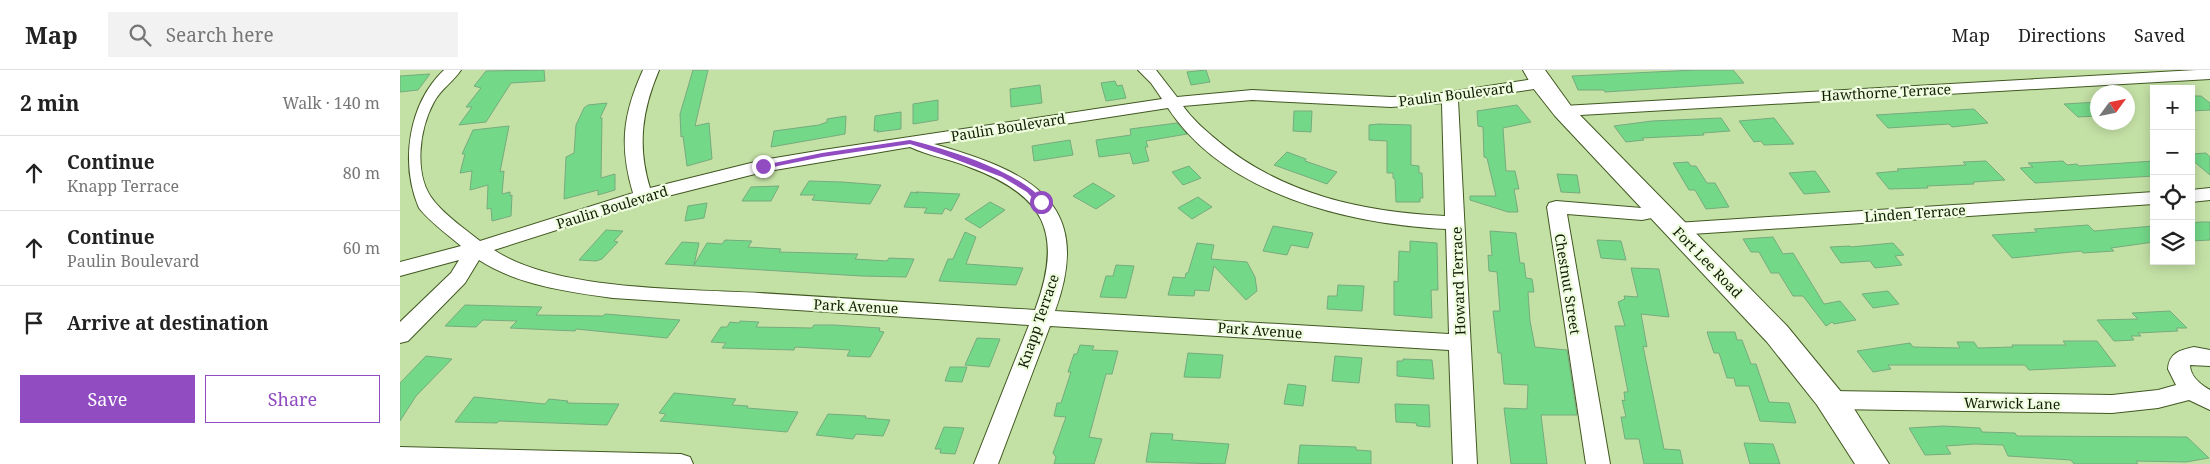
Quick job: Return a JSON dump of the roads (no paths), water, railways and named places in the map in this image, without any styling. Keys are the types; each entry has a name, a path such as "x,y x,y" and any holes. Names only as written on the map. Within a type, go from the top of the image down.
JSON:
{"main road":[{"name":"Fort Lee Road","path":"1537,77 1563,111 1777,334 1831,400 1872,464"}],"street":[{"name":"Park Avenue","path":"454,70 432,93 420,116 406,167 425,203 476,249 501,263 535,276 575,285 618,291 1460,343"},
{"path":"643,196 636,175 632,153 632,130 636,108 651,70"},
{"path":"1146,70 1167,90 1182,116 1220,152 1241,166 1298,197 1367,215 1402,220 1455,223"},
{"path":"2206,70 2210,74"},
{"name":"Hawthorne Terrace","path":"1563,111 2210,74"},
{"name":"Paulin Boulevard","path":"400,269 476,249 643,196 763,166 822,155 1173,102 1252,95 1391,102 1450,97 1537,77"},
{"name":"Howard Terrace","path":"1450,97 1465,464"},
{"name":"Knapp Terrace","path":"910,142 947,153 1004,176 1029,191 1041,202 1051,217 1057,235 1056,270 1043,316 986,464"},
{"path":"2195,196 2210,194"},
{"name":"Linden Terrace","path":"1668,220 2150,198"},
{"name":"Chestnut Street","path":"1598,464 1556,207 1642,214 1668,220"},
{"path":"400,335 458,278 476,249"},
{"name":"Warwick Lane","path":"2201,396 2183,381 2178,372 2178,364 2183,358 2192,356 2210,358"},
{"name":"Warwick Lane","path":"1831,400 2112,404 2201,396"},
{"path":"400,457 681,464"}]}
